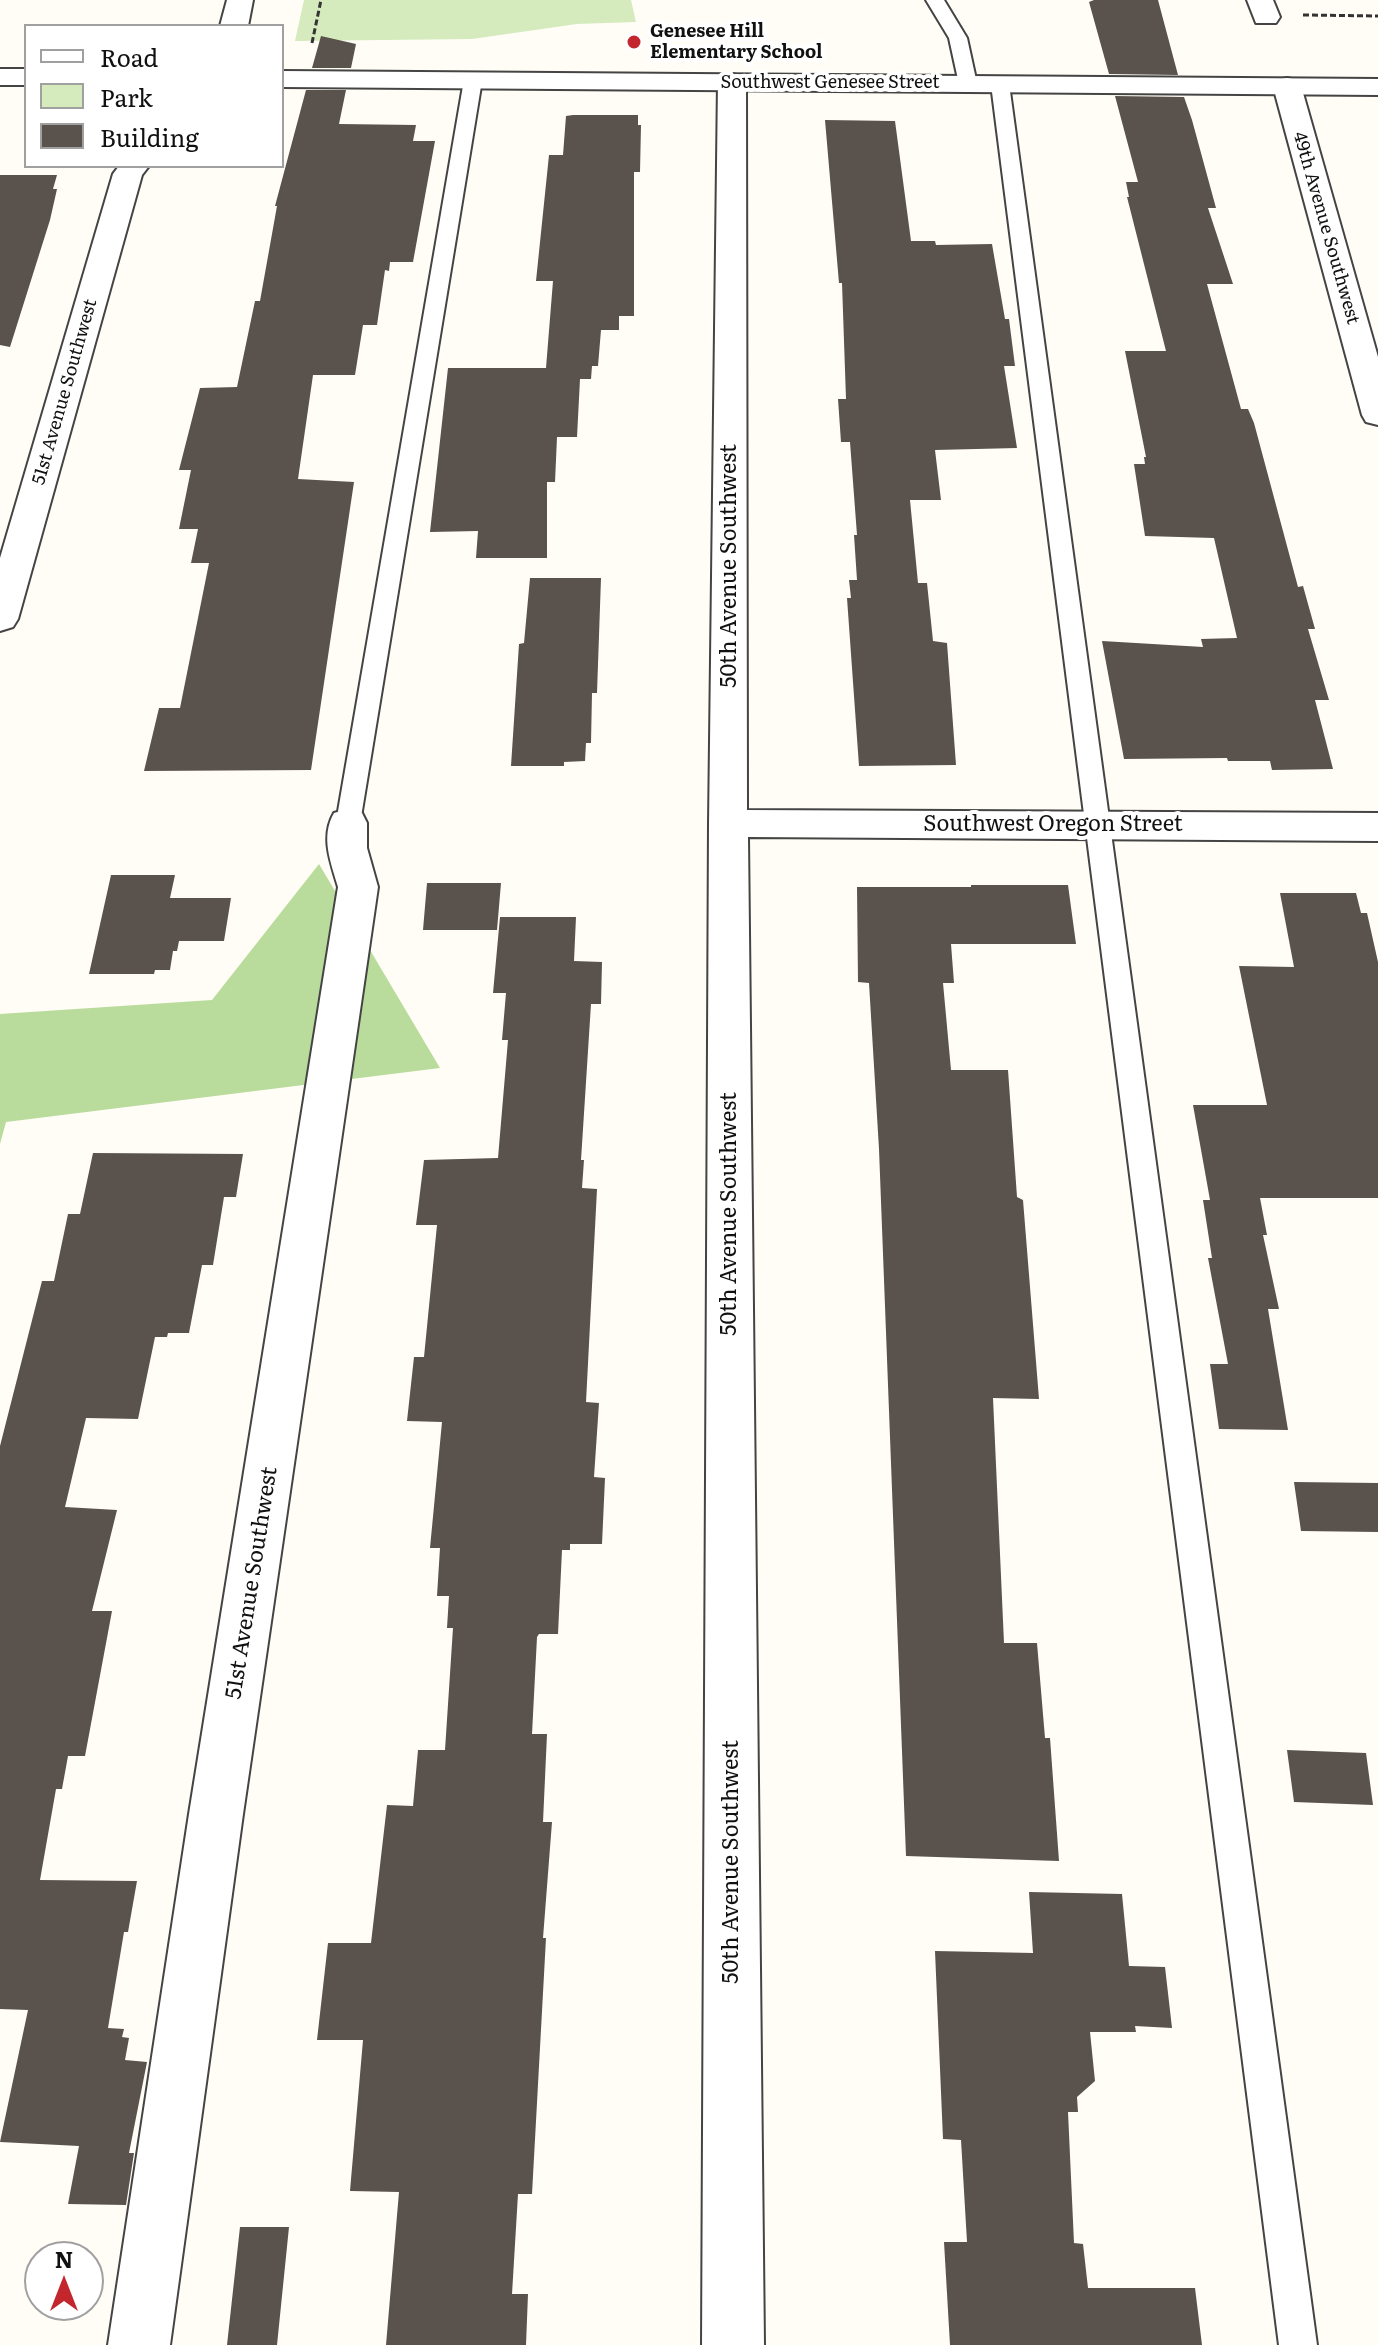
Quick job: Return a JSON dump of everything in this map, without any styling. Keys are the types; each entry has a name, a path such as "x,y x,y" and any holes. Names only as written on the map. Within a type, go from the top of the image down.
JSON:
{"street":[{"path":"234,24 240,0"},
{"path":"0,77 24,77"},
{"name":"Southwest Genesee Street","path":"284,79 1378,87"},
{"name":"50th Avenue Southwest","path":"732,82 728,823 733,2345"},
{"name":"49th Avenue Southwest","path":"1287,86 1378,415"},
{"name":"51st Avenue Southwest","path":"0,619 128,174 132,168"},
{"name":"51st Avenue Southwest","path":"139,2345 216,1814 358,887 347,848 348,823"},
{"name":"Southwest Oregon Street","path":"728,823 1378,827"}],"lane":[{"path":"935,0 958,38 968,84"},
{"path":"348,823 473,80"},
{"path":"1000,84 1298,2345"}],"path":[{"path":"312,44 321,0"},
{"path":"1263,8 1304,15 1378,16"}],"green space":[{"path":"304,0 631,0 636,22 577,24 472,39 295,41"},
{"path":"319,864 440,1068 6,1122 0,1144 0,1014 212,1000"}],"building":[{"path":"1158,0 1178,75 1109,74 1089,2"},
{"path":"321,36 356,44 351,68 312,68"},
{"path":"306,90 346,90 339,124 416,125 413,141 435,141 413,262 390,262 389,271 385,270 377,325 363,325 355,375 313,375 298,479 354,482 311,770 144,771 159,708 180,708 209,563 191,563 198,529 179,529 191,470 179,470 200,388 237,387 255,301 260,301 275,206"},
{"path":"1115,96 1184,97 1192,120 1216,208 1208,208 1233,284 1207,284 1241,409 1248,409 1254,423 1298,587 1303,586 1315,629 1308,629 1329,700 1315,700 1333,769 1272,770 1270,761 1228,761 1227,758 1124,759 1102,641 1203,647 1201,639 1237,638 1214,538 1145,536 1134,464 1145,464 1146,457 1125,351 1166,351 1127,197 1126,182 1138,182"},
{"path":"638,115 638,125 641,125 640,172 634,172 634,316 619,316 619,330 601,330 598,366 592,366 591,379 580,379 577,437 557,437 555,482 547,482 547,558 476,558 478,531 430,532 448,368 546,368 553,281 536,281 549,155 563,155 566,116"},
{"path":"825,120 895,121 911,241 935,241 936,245 992,244 1005,319 1009,319 1015,366 1004,366 1017,448 935,450 941,500 910,500 918,583 927,583 933,641 947,643 956,765 859,766 847,598 851,598 849,580 857,580 854,535 857,535 850,442 841,442 838,399 846,399 842,283 839,283"},
{"path":"0,175 57,175 50,220 10,347 0,345"},
{"path":"530,578 601,578 597,693 592,693 591,743 586,743 585,761 564,762 564,766 511,766 519,644 524,643"},
{"path":"111,875 175,875 170,898 231,898 224,941 179,941 177,951 173,951 170,970 155,970 154,974 89,974"},
{"path":"427,883 501,883 497,930 423,930"},
{"path":"1068,885 1076,944 951,944 954,983 943,983 951,1070 1008,1070 1017,1197 1023,1200 1039,1399 993,1398 1004,1643 1037,1643 1045,1738 1050,1738 1059,1861 906,1856 879,1149 869,983 858,982 857,887"},
{"path":"1280,893 1356,893 1361,913 1367,913 1378,962 1378,1198 1260,1198 1267,1235 1263,1235 1279,1309 1268,1309 1288,1430 1219,1429 1210,1364 1228,1364 1208,1258 1212,1258 1203,1200 1210,1200 1193,1105 1267,1105 1239,966 1294,967"},
{"path":"500,917 576,917 574,961 602,962 601,1004 591,1004 581,1160 584,1160 582,1188 597,1189 586,1402 599,1403 594,1477 605,1478 602,1544 570,1544 570,1550 562,1550 558,1634 539,1634 537,1637 532,1734 547,1734 543,1822 552,1822 543,1938 546,1938 532,2194 518,2194 512,2294 528,2294 526,2345 386,2345 399,2192 350,2191 363,2040 317,2040 328,1943 371,1943 387,1805 413,1806 418,1750 445,1750 453,1628 447,1628 449,1596 437,1596 440,1548 430,1548 442,1422 407,1421 414,1357 424,1357 437,1225 416,1225 424,1160 498,1158 508,1040 502,1040 506,993 493,993"},
{"path":"93,1153 243,1154 236,1197 224,1197 213,1265 202,1265 189,1333 168,1333 167,1337 155,1337 138,1419 86,1418 65,1507 117,1510 92,1611 112,1611 85,1756 68,1756 62,1789 56,1789 40,1880 137,1881 128,1932 124,1932 108,2028 124,2029 122,2037 129,2038 125,2060 147,2062 129,2153 134,2153 126,2205 68,2204 79,2146 0,2142 28,2010 0,2009 0,1446 42,1281 54,1281 68,1214 80,1214"},
{"path":"1294,1482 1378,1483 1378,1532 1301,1531"},
{"path":"1287,1750 1366,1753 1373,1805 1294,1802"},
{"path":"1029,1892 1122,1894 1129,1966 1165,1967 1172,2028 1135,2026 1136,2032 1090,2032 1095,2081 1077,2097 1078,2112 1068,2112 1074,2243 1083,2244 1088,2288 1195,2288 1202,2345 950,2345 944,2242 967,2242 961,2140 943,2139 935,1951 1033,1953"},
{"path":"240,2227 289,2227 277,2345 227,2345"}],"place":[{"name":"Genesee Hill Elementary School","path":"634,42"}]}
